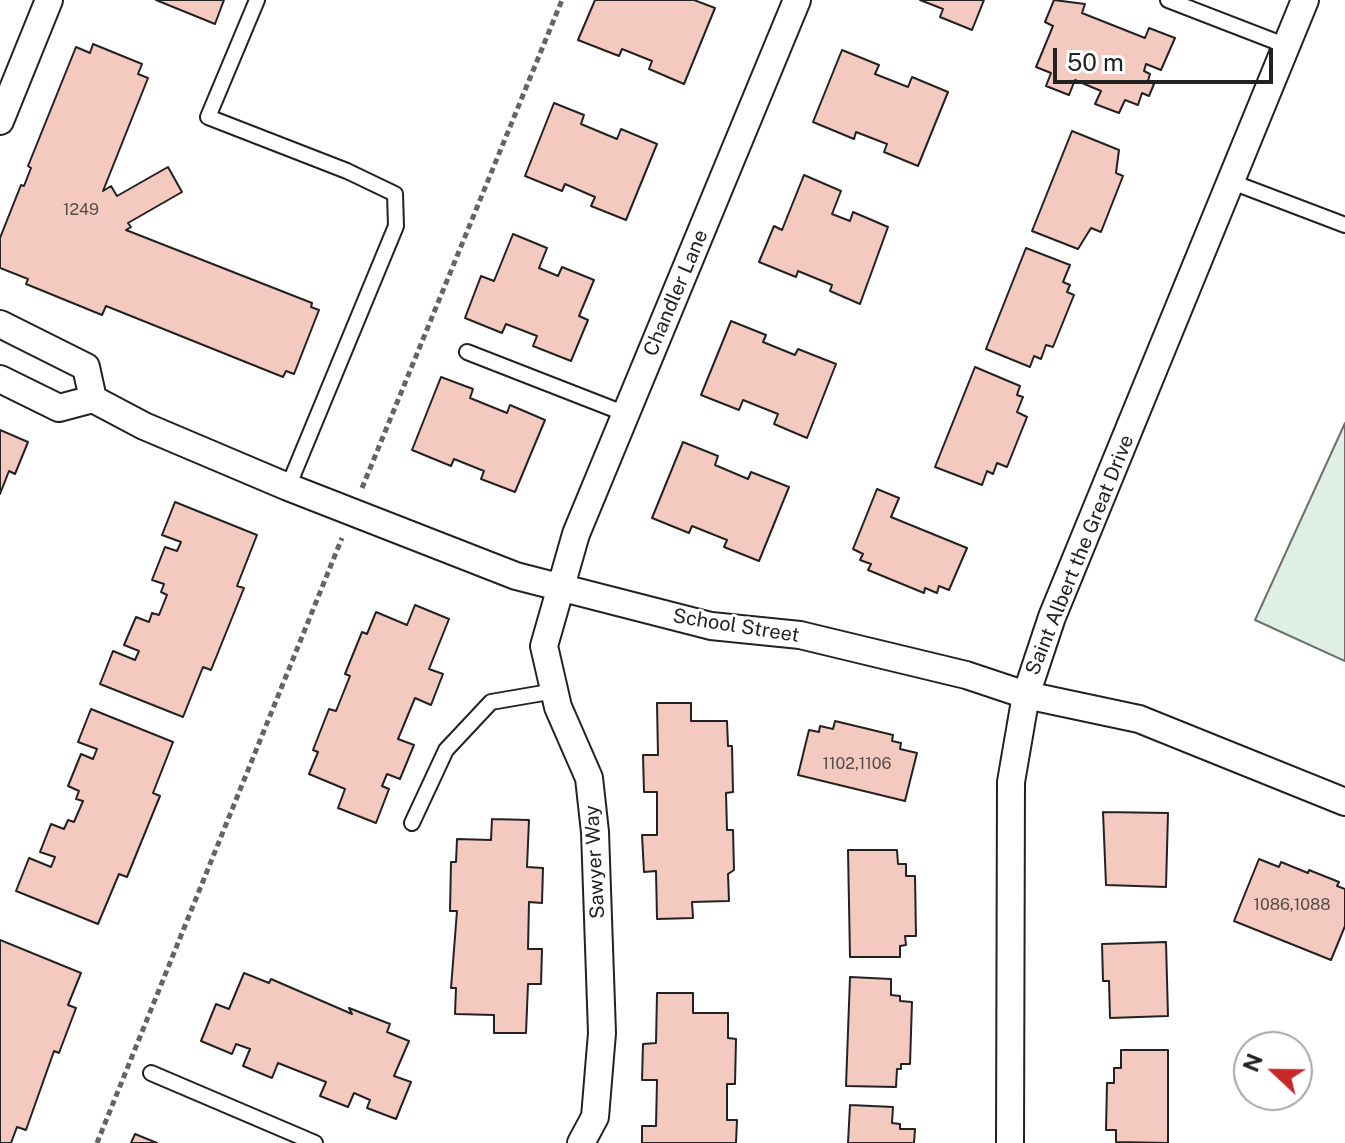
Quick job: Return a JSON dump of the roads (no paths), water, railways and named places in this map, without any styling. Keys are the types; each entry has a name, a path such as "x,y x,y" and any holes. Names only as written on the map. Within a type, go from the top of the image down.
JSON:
{"street":[{"path":"0,121 49,0"},
{"name":"Chandler Lane","path":"558,587 797,0"},
{"name":"Saint Albert the Great Drive","path":"1010,1143 1011,782 1026,695 1052,617 1305,0"},
{"path":"0,324 86,367 93,399 59,408 0,379"},
{"name":"School Street","path":"93,399 144,426 288,487 516,576 711,626 800,635 966,675 1026,695 1139,719 1345,802"},
{"name":"Sawyer Way","path":"558,587 544,646 558,707 589,778 595,832 602,1033 595,1117 581,1143"}],"lane":[{"path":"257,0 208,117 347,171 395,194 396,226 288,487"},
{"path":"1168,0 1287,46"},
{"path":"1232,182 1345,225"},
{"path":"467,352 626,414"},
{"path":"412,823 446,750 491,702 555,691"},
{"path":"151,1073 315,1143"}]}
